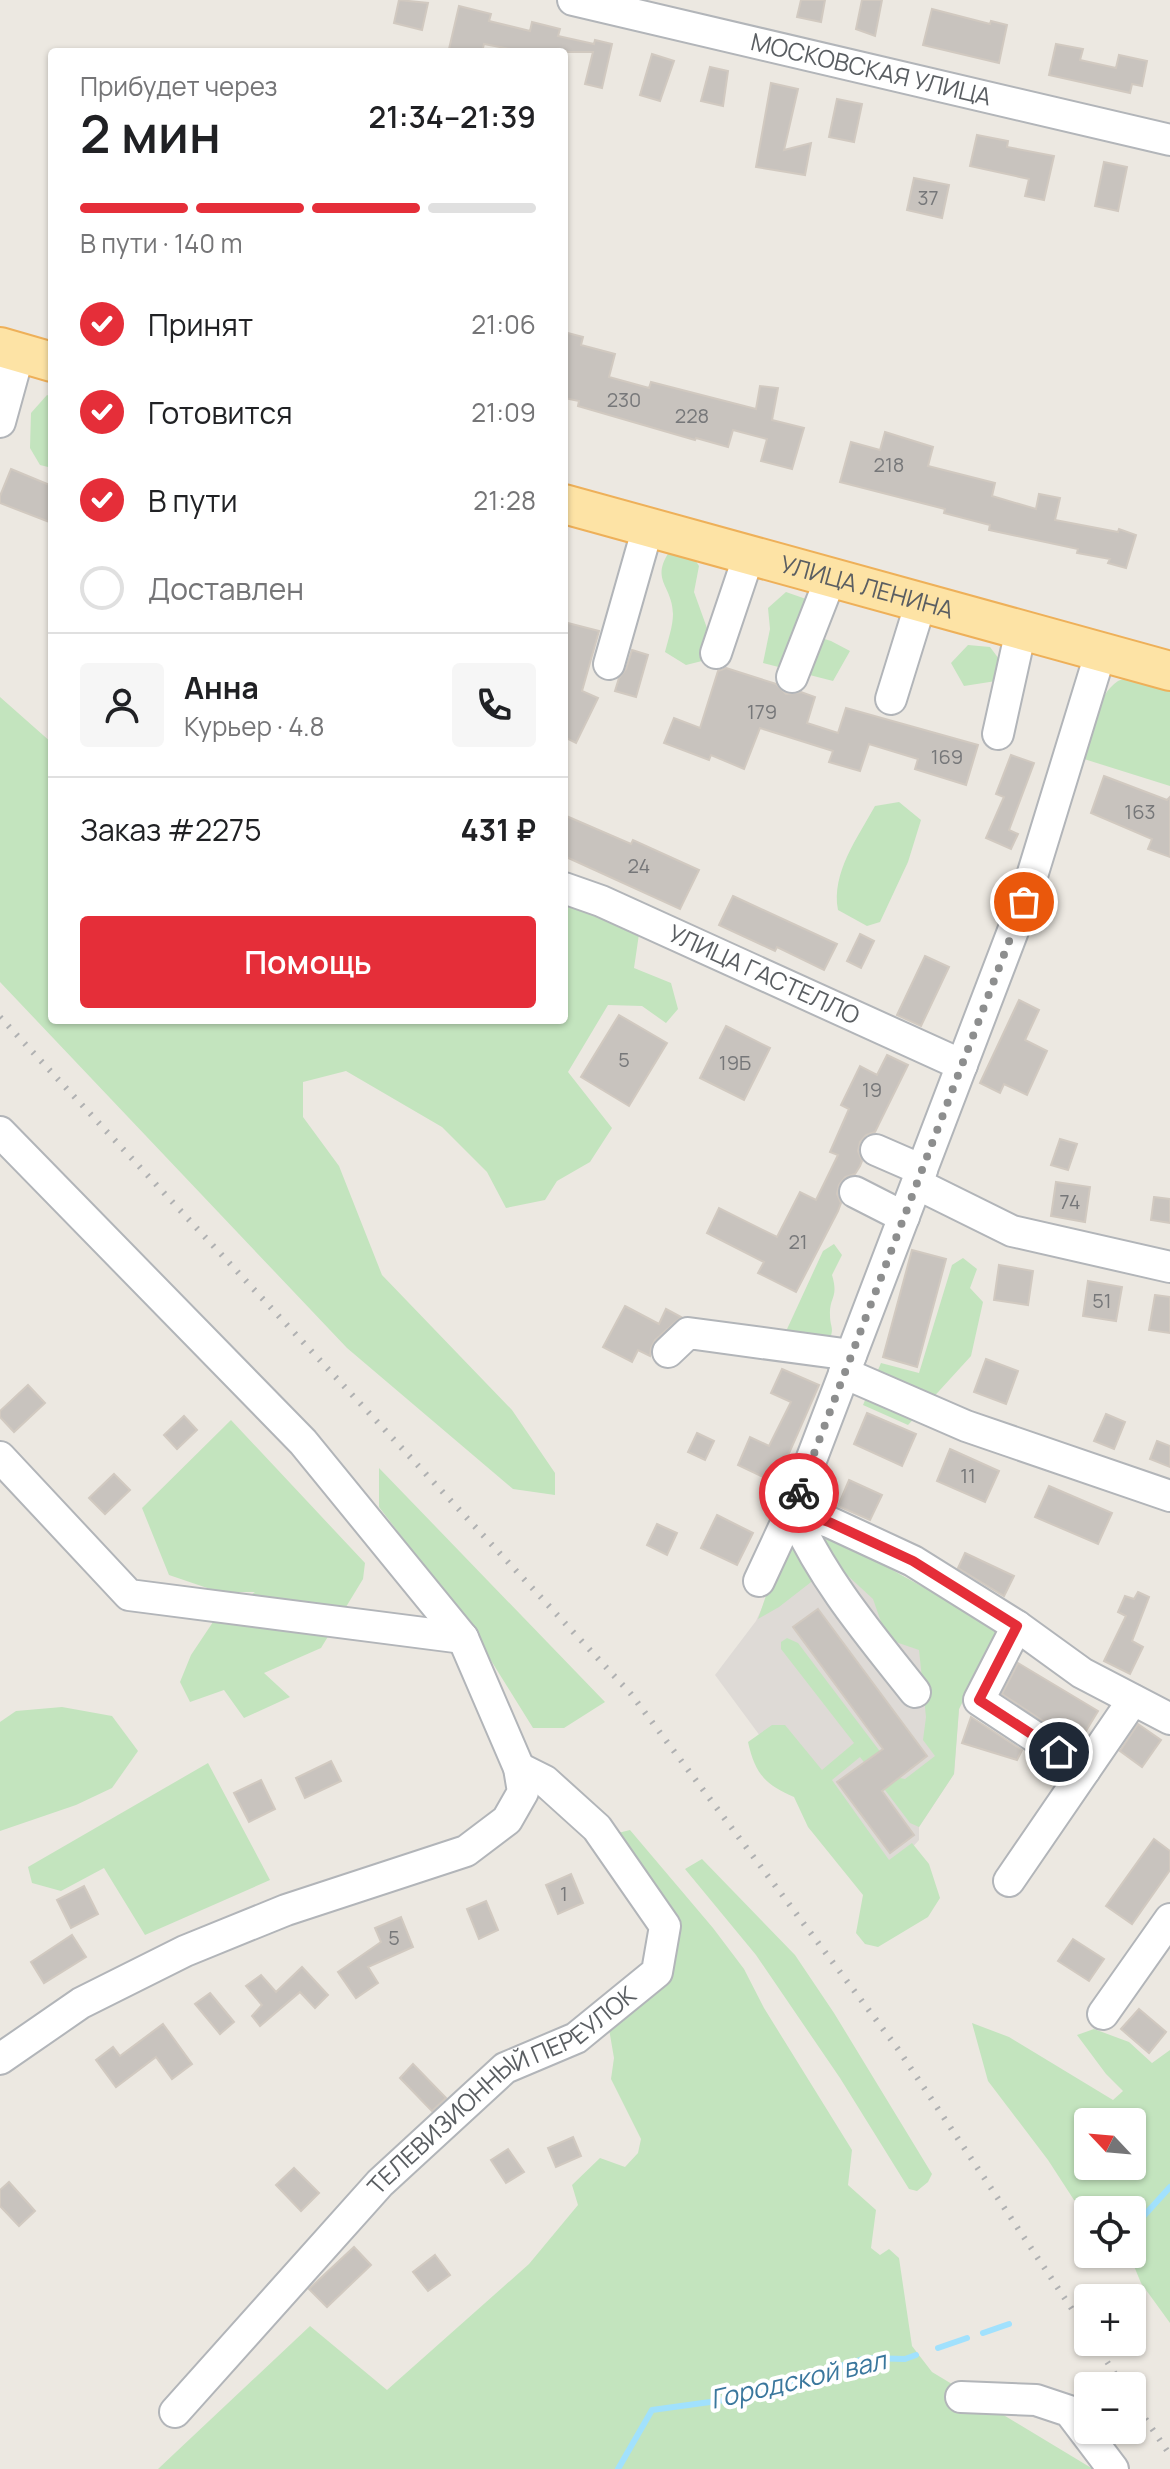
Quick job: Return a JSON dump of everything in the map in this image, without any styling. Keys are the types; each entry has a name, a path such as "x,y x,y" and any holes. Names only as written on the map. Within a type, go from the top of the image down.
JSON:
{"main road":[{"name":"УЛИЦА ЛЕНИНА","path":"568,510 648,527 1170,671"}],"street":[{"name":"МОСКОВСКАЯ УЛИЦА","path":"573,0 1170,140"},
{"path":"0,422 24,354"},
{"path":"609,664 648,527"},
{"path":"716,653 749,555"},
{"path":"792,677 831,577"},
{"path":"891,699 921,602"},
{"path":"998,734 1021,630"},
{"path":"759,1581 792,1510 1024,902 1101,651"},
{"name":"УЛИЦА ГАСТЕЛЛО","path":"568,889 601,901 962,1065"},
{"path":"0,1132 303,1442 463,1638 519,1768 523,1792 507,1820 466,1851 286,1910 185,1951 81,2003 0,2059"},
{"path":"876,1150 1012,1231 1170,1267"},
{"path":"855,1192 904,1217"},
{"path":"668,1352 688,1333 848,1364 966,1426 1170,1496"},
{"path":"0,1457 129,1595 463,1638"},
{"path":"792,1510 829,1522 913,1561 1017,1626 1082,1673 1170,1719"},
{"path":"792,1510 804,1537 839,1596 915,1692"},
{"path":"1017,1626 979,1700 1085,1770"},
{"path":"1009,1881 1133,1700"},
{"name":"ТЕЛЕВИЗИОННЫЙ ПЕРЕУЛОК","path":"175,2412 380,2183 505,2068 576,2038 657,1972 665,1926 597,1828 545,1781 519,1768"},
{"path":"1103,2014 1170,1919"},
{"path":"961,2397 1036,2400 1069,2411 1113,2469"}],"shaded area":[{"path":"793,1540 999,1629 959,1709 954,1774 919,1827 919,1840 874,1890 715,1675 756,1621"}],"green space":[{"path":"48,395 48,467 40,465 30,448 31,413"},
{"path":"672,548 690,552 699,566 694,592 712,642 702,661 686,665 665,652 673,614 662,568"},
{"path":"786,592 806,599 810,612 799,631 850,651 833,681 763,663 770,629 768,608"},
{"path":"968,645 990,647 999,659 996,681 964,686 951,663"},
{"path":"1137,678 1170,690 1170,786 1084,759 1095,716 1104,696 1118,681"},
{"path":"0,697 48,739 48,1024 568,1024 568,907 612,915 639,934 634,968 671,983 678,1009 666,1023 642,1006 608,1005 568,1072 612,1128 590,1162 557,1181 545,1200 506,1208 487,1172 442,1127 346,1071 303,1082 303,1117 339,1166 382,1275 512,1410 555,1473 555,1495 513,1489 347,1348 0,982"},
{"path":"899,802 921,820 908,862 880,922 867,926 838,910 838,882 854,843 875,806"},
{"path":"834,1244 842,1255 832,1275 834,1293 829,1341 782,1340 823,1251"},
{"path":"963,1258 977,1269 970,1288 983,1302 971,1356 908,1425 863,1405 881,1363 919,1373 952,1265"},
{"path":"231,1420 365,1563 363,1579 321,1648 264,1673 290,1697 244,1718 224,1690 190,1702 180,1682 191,1655 213,1622 255,1592 219,1592 169,1575 142,1508"},
{"path":"379,1468 605,1702 564,1728 533,1728 467,1622 379,1507"},
{"path":"809,1533 834,1535 999,1629 959,1709 954,1774 919,1827 910,1823 860,1757 832,1780 889,1860 912,1843 929,1864 940,1898 928,1917 878,1947 865,1944 856,1933 863,1895 808,1827 794,1797 762,1776 748,1742 772,1725 785,1725 822,1770 854,1743 781,1649 781,1642 787,1638 798,1643 900,1778 905,1779 935,1756 923,1740 926,1717 919,1650 887,1639 873,1599 847,1575 815,1579 758,1619 771,1581 793,1540"},
{"path":"62,1707 112,1716 138,1751 112,1788 76,1805 0,1831 0,1722 16,1711"},
{"path":"208,1763 270,1880 145,1935 104,1868 61,1891 32,1883 28,1867"},
{"path":"630,1830 744,1969 764,2008 852,2150 848,2185 876,2210 871,2248 880,2255 889,2249 899,2258 912,2346 932,2372 1093,2469 158,2469 310,2326 387,2390 529,2264 578,2205 572,2185 600,2158 625,2167 638,2153 641,2139 611,2079 614,2058 608,2023 667,1971 618,1833"},
{"path":"702,1859 795,1955 834,2013 932,2174 917,2191 909,2189 840,2078 756,1955 685,1869"},
{"path":"972,2023 1009,2037 1113,2100 1123,2091 1077,2035 1094,2029 1129,2042 1152,2063 1170,2050 1170,2323 1146,2290 1146,2284 1141,2283 1135,2268 1146,2268 1146,2196 1074,2196 1074,2200 988,2081"}],"building":[{"path":"399,0 428,3 422,30 394,23"},
{"path":"801,0 825,0 821,22 797,17"},
{"path":"862,0 882,0 875,36 856,29"},
{"path":"459,6 491,14 489,21 530,31 532,22 560,29 558,36 594,44 595,40 612,44 602,88 585,84 593,52 568,52 568,48 505,48 484,44 483,48 449,48"},
{"path":"932,9 990,24 991,21 1007,25 999,63 923,45"},
{"path":"1056,44 1083,49 1080,60 1116,68 1119,55 1147,61 1142,86 1132,84 1130,93 1049,75"},
{"path":"652,54 674,61 660,101 640,95"},
{"path":"710,67 728,71 723,106 701,101"},
{"path":"771,83 798,89 784,150 811,143 805,175 756,167"},
{"path":"837,99 862,104 854,142 829,137"},
{"path":"977,135 1008,141 1007,147 1054,156 1044,200 1025,196 1029,179 970,166"},
{"path":"1104,162 1127,167 1118,211 1095,206"},
{"path":"914,178 949,185 942,218 907,210"},
{"path":"568,333 583,337 581,345 615,354 609,377 649,388 651,382 756,409 760,386 778,388 772,420 804,428 792,469 761,461 767,439 733,430 728,447 578,406 579,401 568,399"},
{"path":"885,432 933,447 928,466 995,483 992,496 1036,509 1039,494 1060,498 1055,520 1118,532 1119,529 1136,535 1126,568 1108,563 1110,559 1077,553 1078,549 989,530 990,525 944,513 945,509 840,482 851,442 880,450"},
{"path":"11,469 48,484 48,521 0,503"},
{"path":"568,623 599,631 582,691 598,698 576,743 568,739"},
{"path":"632,650 648,655 636,697 615,691"},
{"path":"726,668 776,684 786,694 801,692 815,697 807,723 838,733 846,708 978,745 966,785 915,769 918,759 869,744 860,771 829,762 833,751 760,728 744,769 711,755 709,760 664,743 674,718 700,728 718,671"},
{"path":"1011,755 1034,763 1009,830 1018,834 1011,849 986,838 1004,797 996,794"},
{"path":"1104,776 1167,800 1170,797 1170,857 1148,849 1152,839 1091,813"},
{"path":"568,817 631,844 633,840 699,870 680,909 568,858"},
{"path":"733,896 837,944 824,970 777,947 775,951 719,925"},
{"path":"860,934 874,941 861,968 847,961"},
{"path":"925,956 949,967 921,1026 897,1015"},
{"path":"1019,1000 1039,1010 1025,1040 1047,1051 1027,1095 1004,1084 1000,1093 980,1083"},
{"path":"619,1015 667,1043 629,1106 581,1077"},
{"path":"726,1026 770,1048 744,1100 700,1078"},
{"path":"887,1055 908,1065 875,1132 866,1135 860,1142 860,1166 855,1174 845,1177 839,1185 837,1194 841,1203 838,1211 796,1292 758,1273 764,1262 707,1233 719,1208 777,1237 800,1192 816,1200 838,1155 830,1152 849,1109 841,1105 860,1066 877,1075"},
{"path":"1060,1139 1077,1144 1068,1170 1051,1165"},
{"path":"1056,1182 1090,1187 1085,1222 1051,1216"},
{"path":"1154,1197 1170,1199 1170,1223 1151,1220"},
{"path":"912,1250 946,1259 917,1367 883,1357"},
{"path":"999,1265 1033,1271 1028,1305 994,1300"},
{"path":"1088,1281 1122,1287 1116,1321 1083,1316"},
{"path":"1155,1295 1170,1297 1170,1333 1149,1330"},
{"path":"625,1306 659,1324 666,1309 681,1317 655,1340 650,1356 638,1350 632,1362 603,1347"},
{"path":"986,1359 1018,1371 1006,1404 974,1392"},
{"path":"782,1369 819,1385 776,1483 738,1465 750,1437 769,1446 791,1402 771,1393"},
{"path":"28,1385 45,1403 14,1432 0,1417 0,1411"},
{"path":"867,1413 916,1434 902,1466 854,1444"},
{"path":"1106,1414 1125,1422 1114,1449 1094,1441"},
{"path":"184,1416 197,1430 177,1449 164,1435"},
{"path":"697,1433 714,1441 705,1460 688,1452"},
{"path":"1157,1441 1170,1446 1170,1467 1150,1459"},
{"path":"950,1449 999,1471 985,1502 937,1481"},
{"path":"114,1474 130,1490 105,1514 89,1498"},
{"path":"849,1480 882,1495 870,1520 838,1506"},
{"path":"1049,1486 1112,1513 1098,1544 1035,1517"},
{"path":"717,1515 753,1533 737,1565 701,1548"},
{"path":"657,1524 677,1533 667,1555 647,1545"},
{"path":"965,1553 1014,1576 1004,1596 958,1568"},
{"path":"1138,1592 1149,1597 1132,1641 1143,1647 1130,1674 1104,1661 1126,1616 1118,1612 1125,1596 1134,1599"},
{"path":"818,1609 927,1756 882,1791 914,1835 890,1853 837,1782 883,1749 793,1627"},
{"path":"1018,1663 1098,1711 1078,1744 1002,1694"},
{"path":"971,1717 1022,1750 1017,1760 962,1743"},
{"path":"1138,1724 1161,1740 1142,1767 1120,1751"},
{"path":"331,1761 341,1781 305,1798 296,1778"},
{"path":"261,1780 275,1809 249,1822 234,1793"},
{"path":"1154,1839 1170,1851 1170,1870 1132,1924 1106,1906"},
{"path":"571,1874 583,1903 558,1914 546,1885"},
{"path":"84,1886 98,1914 71,1928 57,1900"},
{"path":"486,1901 498,1930 479,1939 467,1909"},
{"path":"401,1917 413,1947 368,1967 378,1983 356,1998 338,1972 381,1942 375,1928"},
{"path":"72,1935 86,1957 44,1983 31,1962"},
{"path":"1073,1939 1104,1959 1089,1981 1058,1961"},
{"path":"302,1967 328,1995 315,2008 300,1992 260,2026 252,2016 262,2005 246,1986 261,1975 276,1992"},
{"path":"210,1993 234,2022 220,2034 195,2004"},
{"path":"1139,2009 1166,2032 1149,2053 1121,2029"},
{"path":"163,2024 192,2064 172,2079 156,2057 116,2087 96,2060 113,2047 120,2056"},
{"path":"413,2064 446,2098 432,2111 400,2078"},
{"path":"573,2137 581,2156 556,2167 548,2148"},
{"path":"508,2149 524,2172 506,2183 491,2160"},
{"path":"294,2168 319,2193 301,2211 276,2185"},
{"path":"9,2182 35,2211 19,2226 0,2206 0,2190"},
{"path":"354,2247 371,2265 327,2307 309,2289"},
{"path":"435,2255 450,2275 428,2291 413,2272"}],"waterway":[{"name":"Городской вал","path":"1146,2214 1170,2187"},
{"name":"Городской вал","path":"983,2333 1009,2324"},
{"name":"Городской вал","path":"938,2348 967,2338"},
{"name":"Городской вал","path":"618,2469 652,2410 739,2398 866,2358 905,2359 916,2355"}],"railway":[{"path":"0,1017 631,1694 898,2049 1074,2312"},
{"path":"1103,2356 1114,2372"},
{"path":"1146,2420 1170,2455"}],"way so far":[{"path":"799,1493 1024,902"}],"route":[{"path":"799,1493 792,1510 829,1522 913,1561 1017,1626 979,1700 1059,1752"}]}
